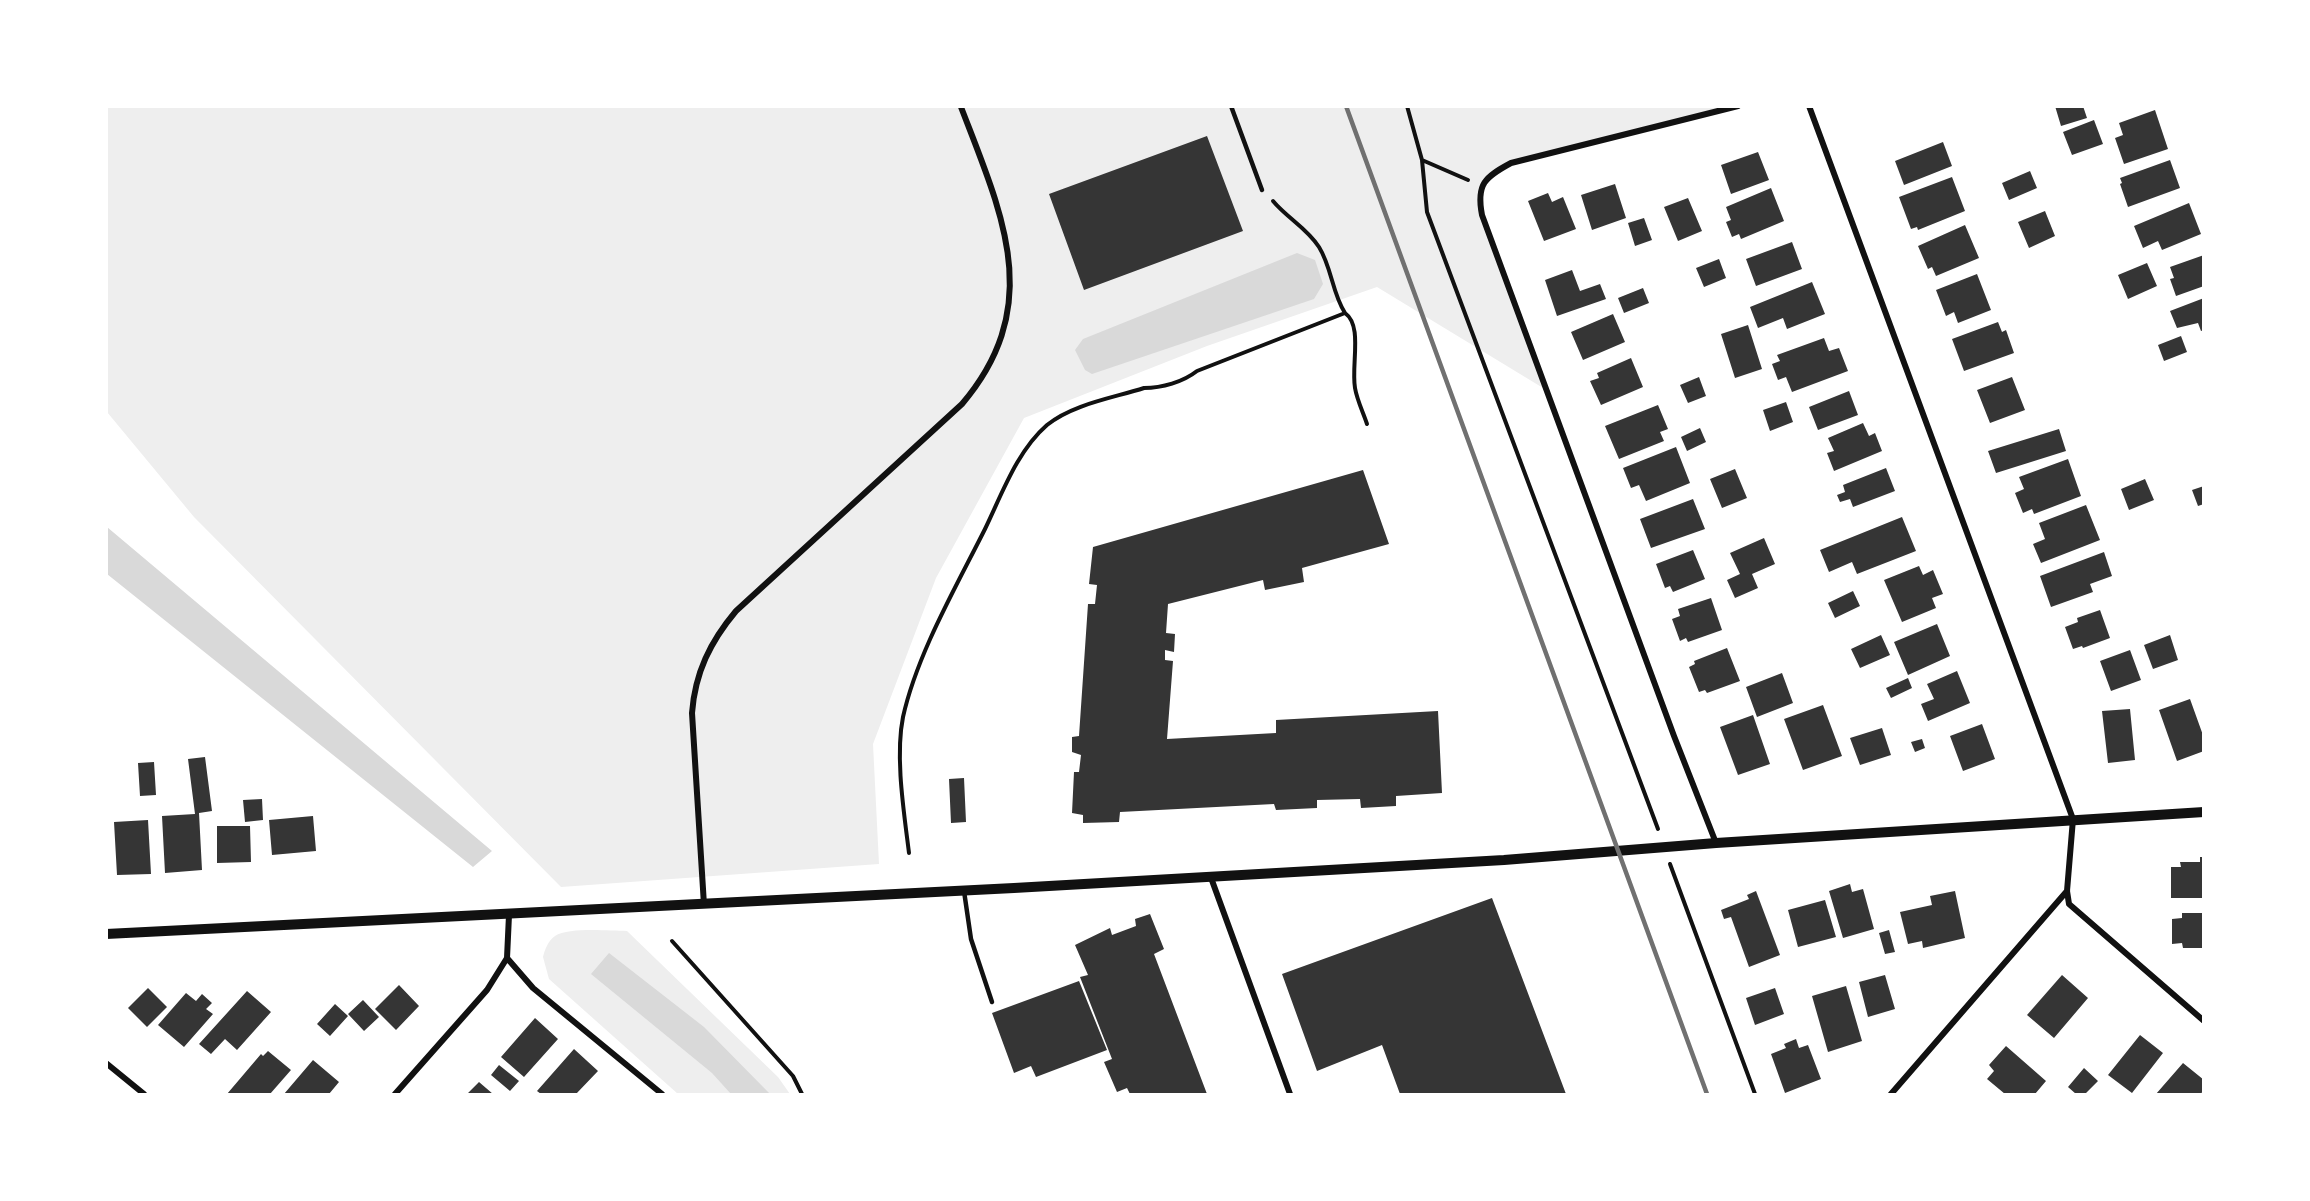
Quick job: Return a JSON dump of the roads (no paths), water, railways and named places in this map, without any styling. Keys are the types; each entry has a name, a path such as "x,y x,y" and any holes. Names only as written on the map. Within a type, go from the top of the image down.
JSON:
{"street":[{"path":"1716,843 1674,736 1479,202 1482,186 1488,176 1511,163 1738,106"},
{"path":"1809,106 2073,819 2068,904 2204,1021"},
{"path":"704,905 692,713 694,690 709,649 736,611 962,404 983,377 1002,340 1010,306 1011,262 985,170 960,107"},
{"path":"106,934 704,905 1504,860 1716,843 2204,812"},
{"path":"1210,875 1290,1095"},
{"path":"1891,1095 2067,891"},
{"path":"395,1095 488,990 507,958 508,915"},
{"path":"507,958 533,988 662,1095"},
{"path":"106,1063 144,1095"}],"lane":[{"path":"1231,106 1262,189"},
{"path":"964,891 971,939 992,1002"}],"railway":[{"path":"1346,106 1707,1094"}]}
